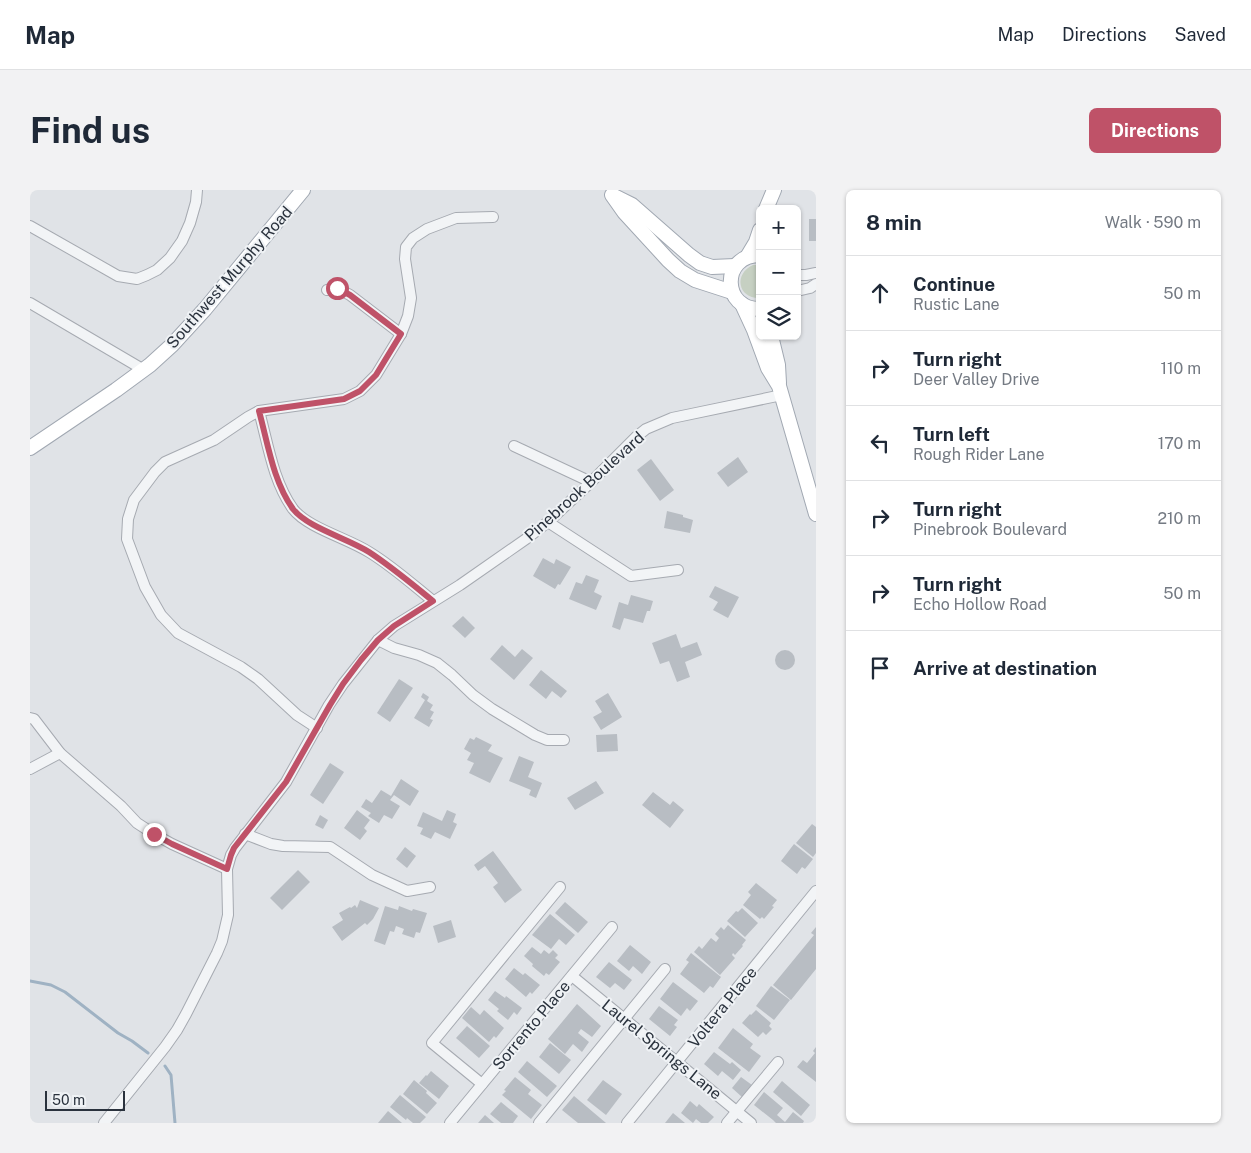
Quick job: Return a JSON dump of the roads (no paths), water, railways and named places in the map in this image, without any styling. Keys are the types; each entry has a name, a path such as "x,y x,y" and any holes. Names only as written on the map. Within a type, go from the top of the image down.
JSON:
{"main road":[{"name":"Southwest Murphy Road","path":"30,448 144,370 172,346 303,190"},
{"path":"768,205 775,190"},
{"path":"775,190 776,205"},
{"path":"608,192 632,205 700,263 712,267 735,266"},
{"path":"608,192 624,212 680,271 695,280 732,292"},
{"path":"756,242 754,256 738,262 735,266 730,282 732,292 742,304 768,368 780,391 816,514"},
{"path":"742,304 756,308"},
{"path":"772,340 778,366 780,391"}],"street":[{"path":"30,226 118,276 137,279 157,270 170,258 182,241 190,223 196,202 197,190"},
{"path":"317,728 297,714 258,679 241,667 178,633 161,615 145,587 127,539 128,519 134,500 165,462 214,440 259,411 344,399 360,391 376,375 401,334 408,316 411,298 405,259 406,247 413,238 427,229 456,218 493,216"},
{"path":"801,275 816,273"},
{"path":"801,290 816,284"},
{"path":"327,290 337,288 350,295 401,334"},
{"path":"30,303 144,370"},
{"name":"Pinebrook Boulevard","path":"104,1123 177,1030 217,953 228,915 227,869 231,855 286,782 343,684 378,640 394,626 490,565 548,522 646,429 658,423 687,414 780,391"},
{"path":"259,411 272,463 286,498 294,510 313,525 368,552 433,601"},
{"path":"514,446 591,482"},
{"path":"548,522 631,576 678,570"},
{"path":"378,640 394,648 419,655 437,663 492,709 535,735 547,740 564,740"},
{"path":"30,718 34,719 60,753 121,806 137,823 172,844 227,869"},
{"path":"30,769 60,753"},
{"path":"245,834 262,841 283,846 330,847 372,875 407,891 430,887"},
{"path":"482,1084 432,1043 560,887"},
{"name":"Voltera Place","path":"627,1123 816,891"},
{"name":"Sorrento Place","path":"450,1123 612,927"},
{"path":"539,1123 665,969"},
{"name":"Laurel Springs Lane","path":"572,976 751,1123"},
{"path":"728,1123 778,1062"}],"waterway":[{"path":"30,981 51,985 65,992 118,1033 148,1053"},
{"path":"165,1066 171,1075 175,1123"}]}
